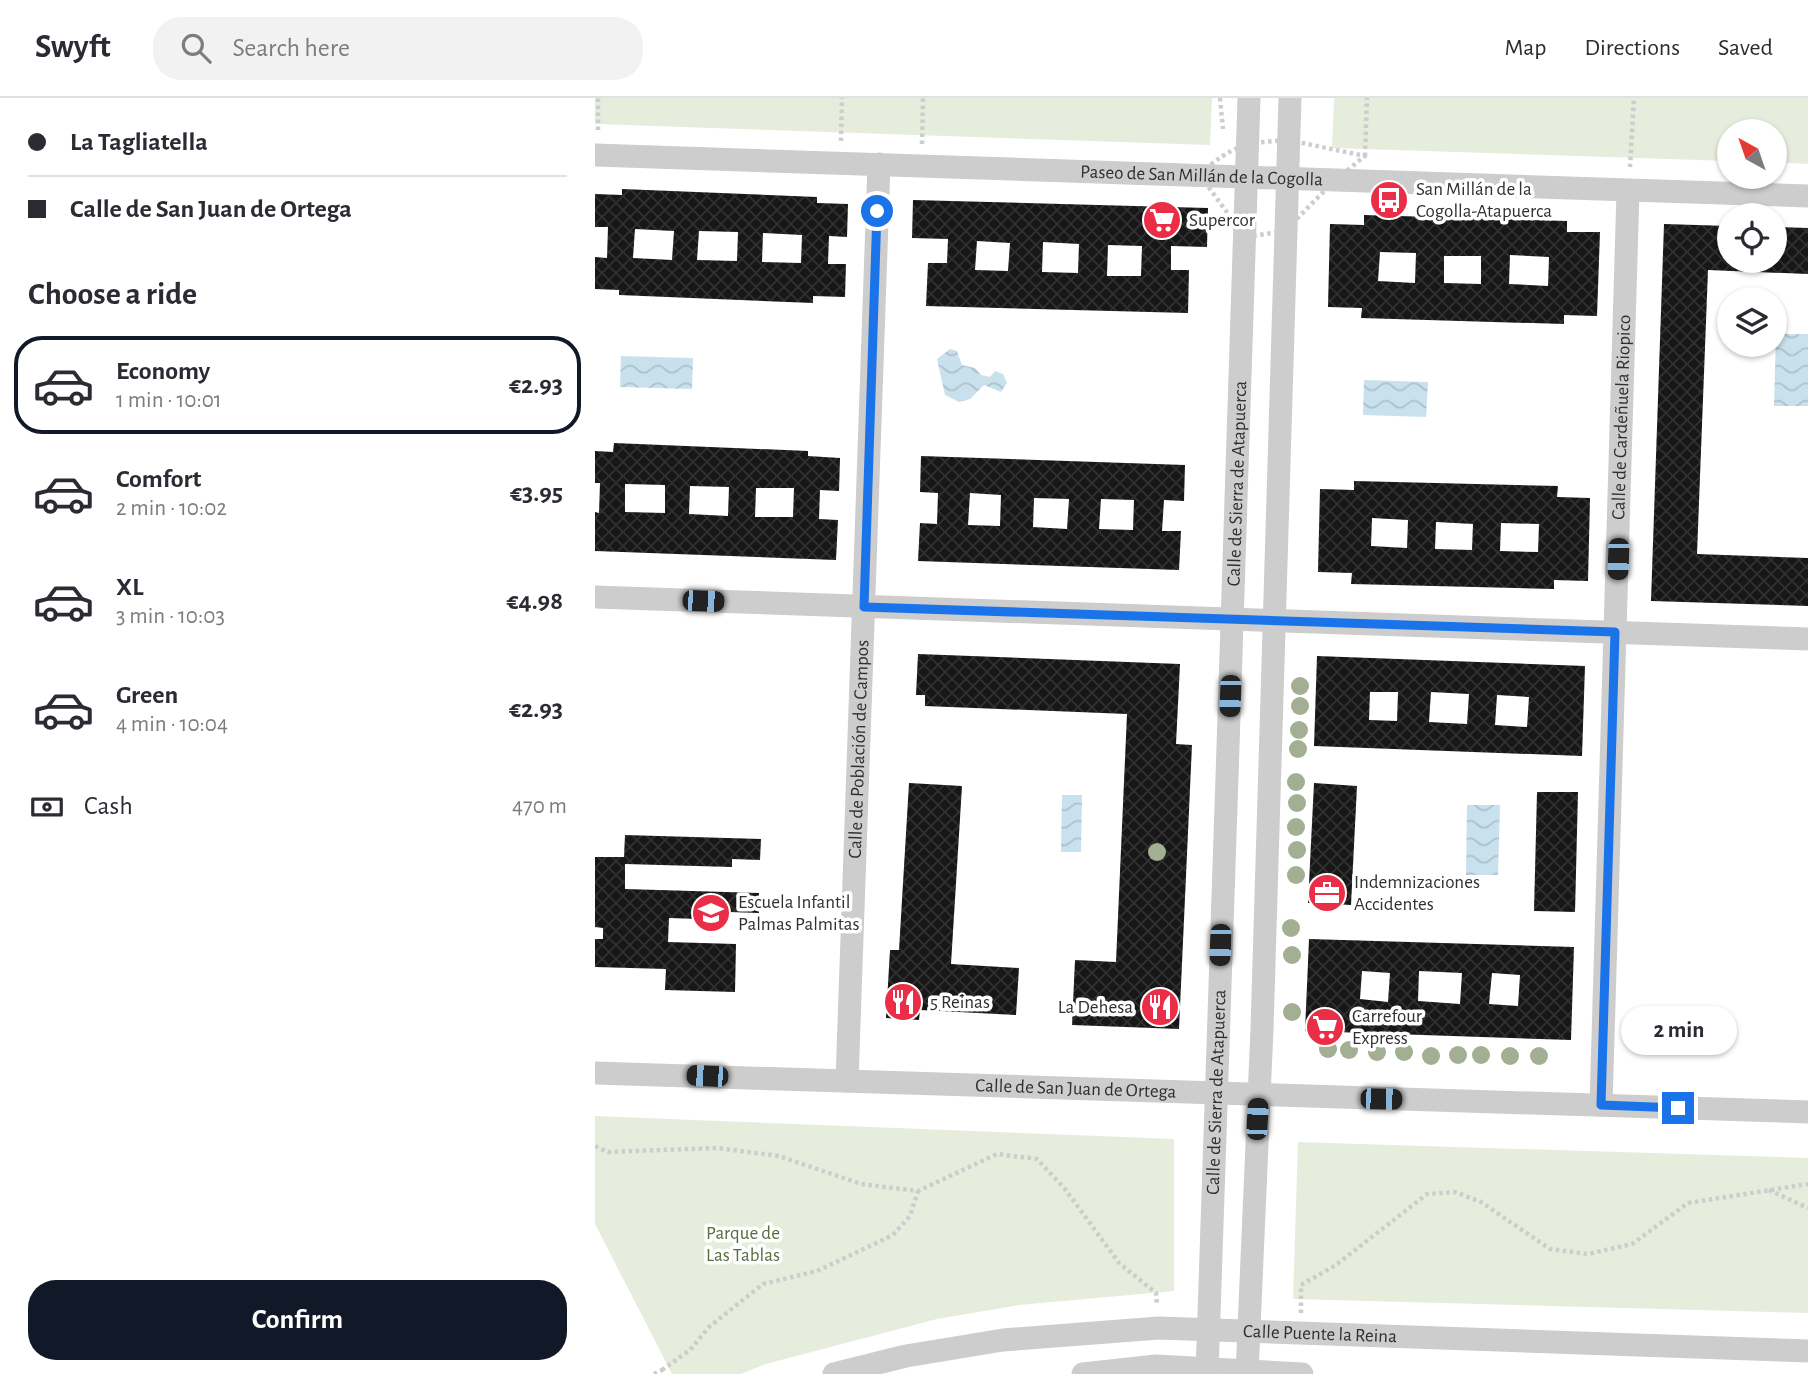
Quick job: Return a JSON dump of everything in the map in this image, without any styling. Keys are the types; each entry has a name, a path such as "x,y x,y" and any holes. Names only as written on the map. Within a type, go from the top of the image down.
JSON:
{"street":[{"name":"Calle de Sierra de Atapuerca","path":"1207,1371 1234,617 1249,98"},
{"name":"Calle de Sierra de Atapuerca","path":"1247,1373 1290,98"},
{"name":"Paseo de San Millán de la Cogolla","path":"595,155 1808,196"},
{"name":"Calle de Población de Campos","path":"847,1080 879,164"},
{"name":"Calle de Cardeñuela Riopico","path":"1601,1105 1628,191"},
{"path":"595,597 1234,617 1808,639"},
{"name":"Calle de San Juan de Ortega","path":"595,1073 1215,1093 1258,1092 1808,1112"},
{"name":"Calle Puente la Reina","path":"835,1374 906,1356 1003,1340 1160,1328 1808,1351"},
{"name":"Calle Puente la Reina","path":"1083,1374 1156,1366 1207,1371 1302,1374"}],"path":[{"path":"598,98 598,130"},
{"path":"840,163 842,98"},
{"path":"922,166 923,98"},
{"path":"1365,156 1367,98"},
{"path":"1628,191 1634,98"},
{"path":"595,1146 608,1152 717,1148 779,1156 861,1184 918,1191 997,1154 1037,1159 1065,1189 1119,1263 1156,1293"},
{"path":"1301,1285 1336,1265 1427,1194 1455,1192 1481,1202 1550,1249 1588,1254 1632,1244 1688,1203 1808,1184"},
{"path":"1768,1189 1808,1208"},
{"path":"654,1374 663,1372 690,1350 709,1327 763,1284 817,1271 855,1256 893,1235 910,1216 918,1191"}],"green space":[{"path":"595,98 1212,98 1210,145 595,124"},
{"path":"1334,98 1808,98 1808,164 1787,163 1787,119 1717,119 1717,161 1332,148"},
{"name":"Parque de Las Tablas","path":"595,1116 1174,1139 1174,1291 1019,1305 937,1319 766,1364 741,1374 672,1374 595,1224"},
{"path":"1298,1142 1808,1158 1808,1313 1293,1299"}],"water":[{"path":"1787,334 1808,334 1808,406 1774,406 1775,357 1787,357"},
{"path":"950,349 957,351 962,365 975,368 981,375 990,377 995,371 1003,374 1007,383 1001,392 984,385 970,399 959,402 945,395 937,359"},
{"path":"621,356 693,358 692,389 620,387"},
{"path":"1364,380 1428,382 1426,417 1363,415"},
{"path":"1062,795 1082,795 1081,852 1061,852"},
{"path":"1467,805 1500,805 1498,875 1466,875"}],"building":[{"path":"622,189 817,197 817,203 848,204 847,237 829,236 828,264 846,264 845,297 813,296 813,303 619,295 619,290 595,289 595,257 607,258 608,227 595,227 595,194 622,195","holes":["635,229 674,231 672,260 633,258","699,231 738,232 737,261 697,260","763,233 802,235 801,263 762,262"]},
{"path":"913,200 1208,208 1207,247 1171,246 1171,270 1189,270 1188,313 926,306 928,263 947,263 948,239 912,238","holes":["977,241 1010,243 1008,271 975,270","1043,242 1079,244 1078,273 1042,272","1108,245 1142,246 1141,276 1107,276"]},
{"path":"1364,215 1567,221 1567,232 1600,232 1597,316 1564,315 1564,324 1361,318 1362,308 1328,307 1330,224 1364,225","holes":["1380,252 1416,253 1415,283 1378,281","1510,255 1549,257 1548,286 1509,284","1444,256 1481,256 1481,284 1444,283"]},
{"path":"1664,224 1717,226 1717,270 1708,270 1697,554 1808,558 1808,606 1651,601"},
{"path":"1787,227 1808,228 1808,274 1783,273 1787,273"},
{"path":"614,443 808,451 808,456 840,458 839,491 820,490 819,519 838,520 836,560 595,551 595,512 599,513 600,483 595,483 595,451 613,452","holes":["625,484 665,485 665,513 625,512","690,486 729,487 728,516 689,514","756,488 794,488 793,517 755,517"]},
{"path":"921,456 1185,465 1184,501 1164,500 1162,531 1181,531 1179,570 918,561 920,523 937,524 938,493 920,492","holes":["970,493 1001,495 1000,526 968,525","1034,498 1069,499 1067,529 1033,527","1101,499 1134,500 1133,530 1099,529"]},
{"path":"1354,481 1558,486 1557,497 1590,498 1588,581 1554,580 1554,589 1351,584 1352,573 1318,572 1320,489 1354,490","holes":["1372,518 1408,520 1407,548 1371,546","1436,522 1473,524 1472,550 1435,549","1501,523 1539,524 1538,552 1500,551"]},
{"path":"918,654 1180,664 1176,744 1192,745 1179,1029 1072,1025 1075,960 1116,962 1127,714 925,706 925,695 916,695"},
{"path":"1317,656 1585,666 1582,756 1314,746","holes":["1370,692 1398,692 1397,721 1369,720","1431,692 1469,694 1467,724 1429,722","1497,695 1529,697 1527,727 1495,725"]},
{"path":"909,783 962,786 951,964 1019,968 1016,1015 920,1010 919,1020 886,1018 890,950 899,950"},
{"path":"1314,783 1357,786 1351,905 1308,903"},
{"path":"1537,792 1578,792 1575,912 1534,911"},
{"path":"625,835 761,839 760,860 732,859 732,867 625,864 625,889 759,893 759,913 729,912 728,920 669,918 668,942 736,944 735,992 665,990 666,969 595,967 595,939 603,939 603,928 595,927 595,857 624,857"},
{"path":"1309,939 1574,947 1571,1040 1305,1031","holes":["1362,971 1390,973 1388,1002 1360,999","1419,971 1462,973 1460,1004 1418,1001","1492,973 1520,975 1518,1006 1489,1004"]}],"place":[{"name":"San Millán de la Cogolla-Atapuerca","path":"1389,200"},
{"name":"Supercor","path":"1162,220"},
{"name":"Indemnizaciones Accidentes","path":"1327,893"},
{"name":"Escuela Infantil Palmas Palmitas","path":"711,913"},
{"name":"5 Reinas","path":"903,1002"},
{"name":"La Dehesa","path":"1160,1007"},
{"name":"Carrefour Express","path":"1325,1027"}],"route":[{"path":"877,211 864,607 1234,617 1615,632 1601,1105 1678,1108"}]}
